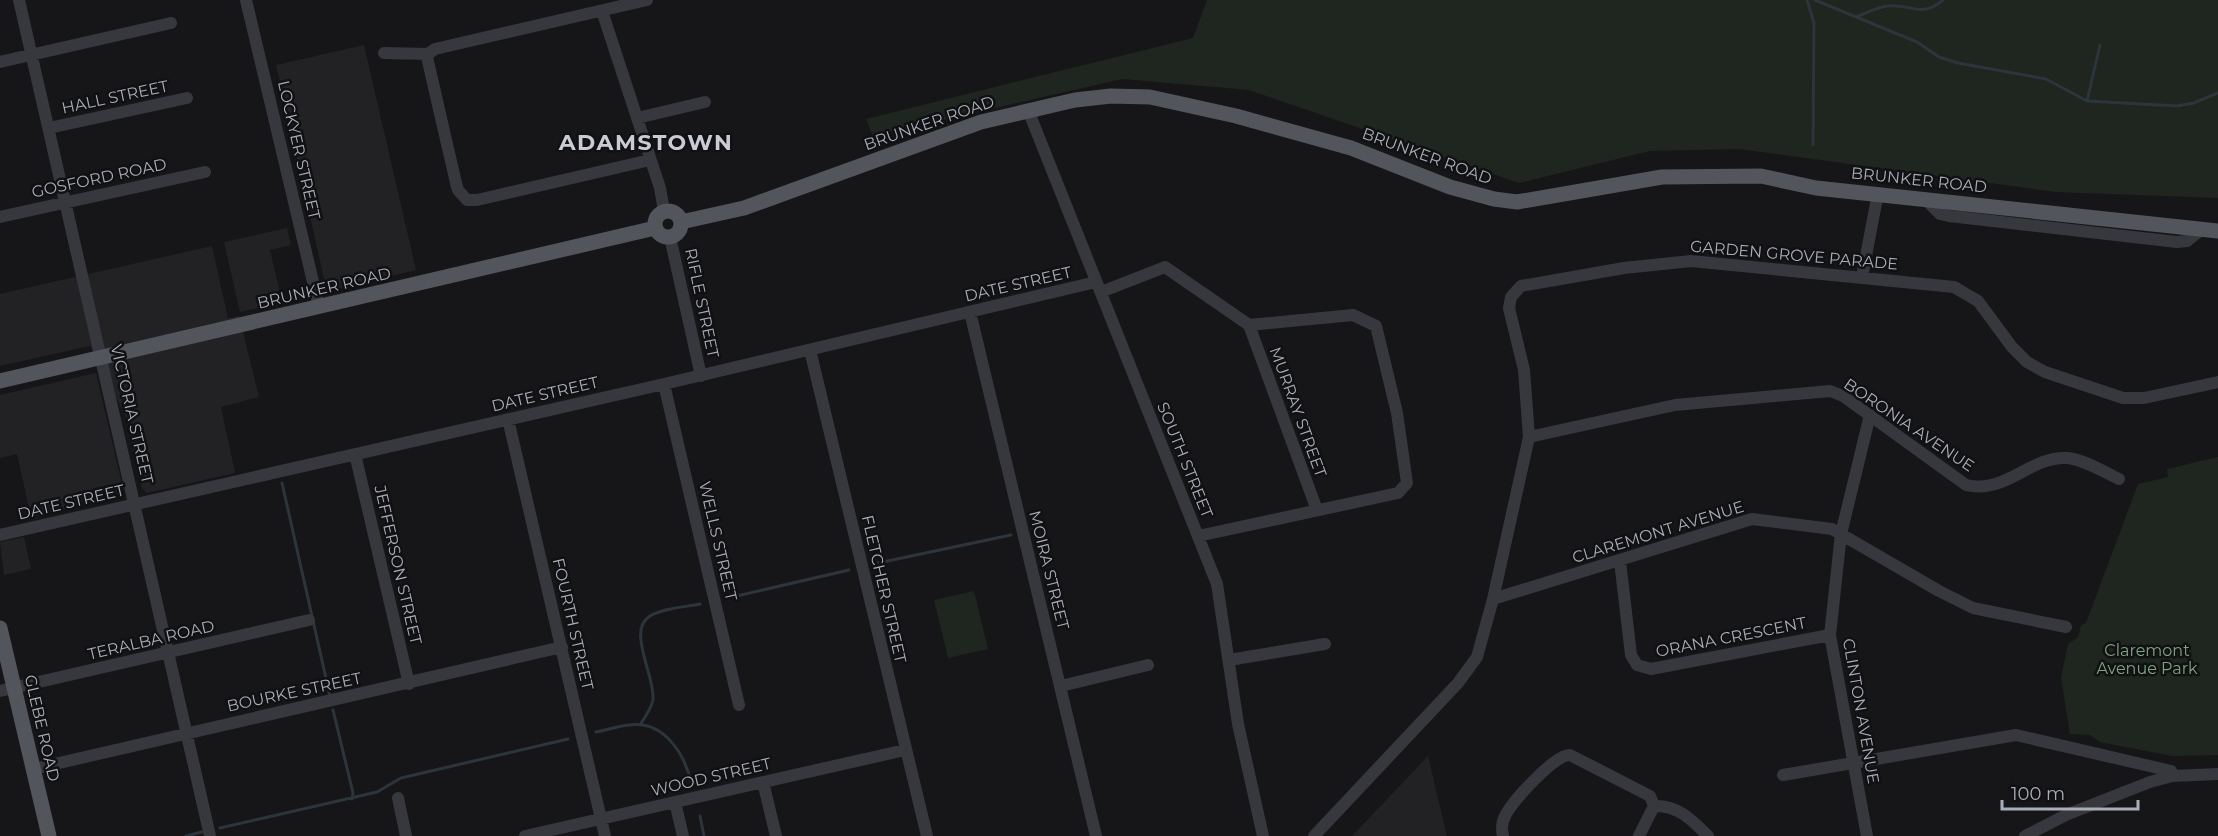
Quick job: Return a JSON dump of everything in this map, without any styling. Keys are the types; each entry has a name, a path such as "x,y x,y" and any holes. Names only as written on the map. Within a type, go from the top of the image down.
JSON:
{"main road":[{"name":"BRUNKER ROAD","path":"681,222 744,208 981,122 1028,110 1111,96 1150,98 1236,116 1351,148 1450,187 1494,199 1517,202 1662,177 1761,176 1816,188 2218,231"},
{"path":"664,211 675,213 681,222 678,231 670,237 661,235 656,228 656,218 664,211"},
{"name":"BRUNKER ROAD","path":"0,381 656,228"},
{"name":"GLEBE ROAD","path":"0,628 7,689 33,768 49,836"}],"street":[{"name":"VICTORIA STREET","path":"20,0 103,356 210,836"},
{"name":"LOCKYER STREET","path":"246,0 319,307"},
{"path":"384,53 428,54 435,49 647,0"},
{"path":"602,11 664,211"},
{"path":"0,62 171,23"},
{"path":"428,54 456,183 458,190 468,200 477,200 650,160"},
{"name":"HALL STREET","path":"49,128 187,98"},
{"path":"637,118 705,102"},
{"name":"SOUTH STREET","path":"1028,110 1216,584 1238,724 1263,836"},
{"name":"GOSFORD ROAD","path":"0,218 205,172"},
{"path":"1862,277 1878,193"},
{"name":"RIFLE STREET","path":"670,237 701,376"},
{"name":"GARDEN GROVE PARADE","path":"1314,836 1458,683 1477,657 1493,599 1529,437 1524,370 1509,308 1510,297 1521,286 1624,267 1691,261 1954,287 1978,300 2012,347 2027,362 2045,372 2123,398 2144,398 2218,382"},
{"name":"DATE STREET","path":"0,535 701,376 970,312 1098,287 1165,267 1250,325"},
{"name":"MOIRA STREET","path":"970,312 1096,836"},
{"path":"1198,536 1398,493 1407,483 1397,413 1376,326 1353,315 1250,325"},
{"name":"MURRAY STREET","path":"1250,325 1317,510"},
{"name":"FLETCHER STREET","path":"810,350 927,836"},
{"name":"WELLS STREET","path":"664,384 739,705"},
{"name":"BORONIA AVENUE","path":"1529,437 1675,405 1830,391 1870,415 1966,485 1982,489 2046,462 2069,458 2119,479"},
{"name":"CLINTON AVENUE","path":"1866,836 1830,635 1841,534 1870,415"},
{"name":"FOURTH STREET","path":"508,419 605,836"},
{"name":"JEFFERSON STREET","path":"355,454 409,684"},
{"name":"CLAREMONT AVENUE","path":"1493,599 1752,519 1832,529 1973,608 2066,627"},
{"name":"ORANA CRESCENT","path":"1620,561 1631,655 1637,665 1652,669 1830,635"},
{"name":"TERALBA ROAD","path":"7,689 309,620"},
{"path":"1229,660 1325,644"},
{"name":"BOURKE STREET","path":"33,768 409,684 562,647"},
{"path":"1061,686 1148,665"},
{"path":"1784,775 2016,735 2139,762 2171,771 2172,776"},
{"name":"WOOD STREET","path":"525,836 906,750"},
{"path":"1503,836 1501,828 1507,812 1547,767 1564,755 1576,755 1650,796 1654,806 1639,836"},
{"path":"2025,836 2066,816 2150,782 2172,776 2218,774"},
{"path":"763,782 776,836"},
{"path":"398,798 406,836"},
{"path":"675,802 683,836"},
{"path":"1654,806 1674,808 1692,820 1708,836"}],"shaded area":[{"path":"364,45 416,270 327,292 276,65"},
{"path":"287,228 291,245 270,250 282,302 240,312 224,242"},
{"path":"212,246 228,318 239,316 259,397 221,407 235,473 147,493 142,488 125,415 90,346 0,366 0,294"},
{"path":"96,373 122,484 114,497 31,517 17,454 0,458 0,395"},
{"path":"24,537 31,569 4,575 0,542"},
{"path":"1428,756 1447,836 1352,836"}],"green space":[{"path":"1207,0 2218,0 2218,198 2056,192 1739,149 1650,151 1519,183 1249,90 1122,79 873,136 866,119 1193,38"},
{"name":"Claremont Avenue Park","path":"2218,457 2218,755 2172,756 2100,742 2090,735 2070,734 2061,678 2068,644 2078,637 2081,625 2086,623 2138,484 2168,477 2167,469"},
{"path":"974,591 988,649 948,658 934,600"}],"waterway":[{"path":"1807,0 1814,23 1813,145"},
{"path":"1815,0 1917,42 1939,57 1958,63 2046,79 2087,101 2177,106 2194,103"},
{"path":"1856,17 1888,6 1928,9 1943,0"},
{"path":"2087,101 2100,45"},
{"path":"2196,102 2218,93"},
{"path":"282,483 330,696"},
{"path":"878,563 1011,535"},
{"path":"728,598 849,570"},
{"path":"640,725 653,700 653,691 641,643 643,623 650,616 662,611 700,604"},
{"path":"333,710 353,793 352,799"},
{"path":"596,732 629,725 653,728 663,734 678,752 692,785"},
{"path":"220,828 377,792 401,778 568,739"},
{"path":"700,816 704,836"},
{"path":"186,836 202,832"}],"district":[{"name":"ADAMSTOWN","path":"646,142"}]}
